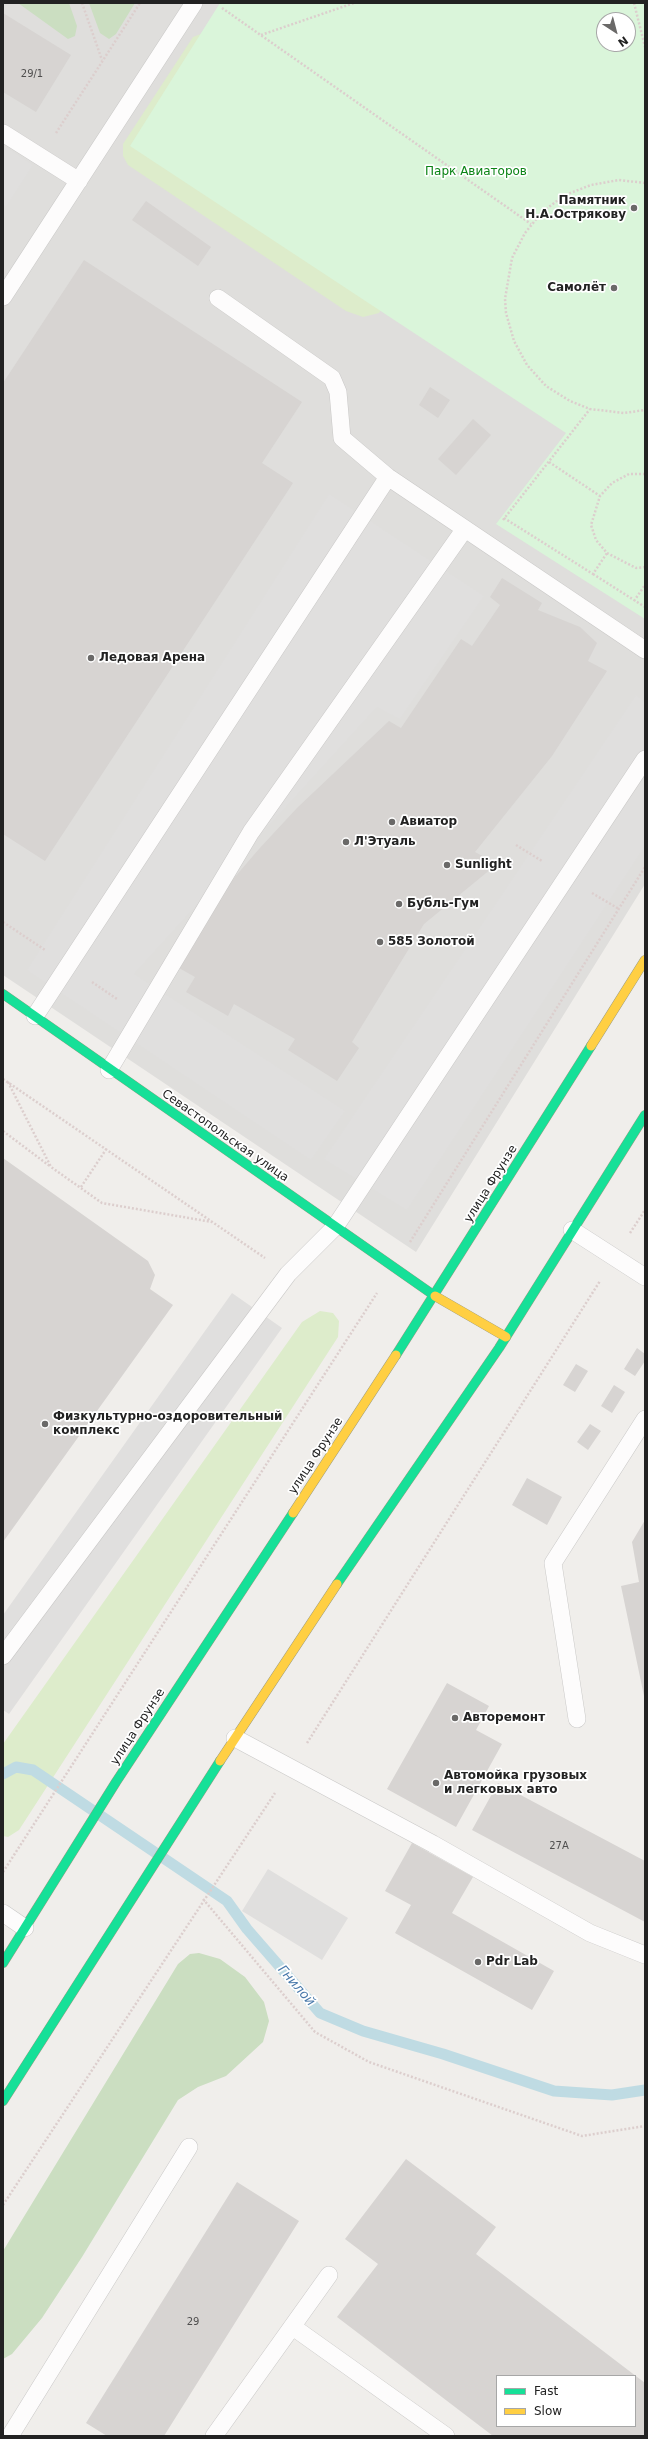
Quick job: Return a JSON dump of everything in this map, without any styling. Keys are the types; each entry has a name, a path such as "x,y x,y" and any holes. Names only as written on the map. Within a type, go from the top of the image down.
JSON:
{"main road":[{"name":"улица Фрунзе","path":"3,1962 116,1782 435,1296 645,960"},
{"name":"Севастопольская улица","path":"3,994 109,1070 435,1296 506,1337"},
{"path":"3,2101 281,1666 506,1337 645,1115"}],"lane":[{"path":"3,297 194,3"},
{"path":"3,133 79,181"},
{"path":"218,298 332,378 338,392 342,438 388,477 464,530 645,650"},
{"path":"35,1016 388,477"},
{"path":"109,1070 251,832 464,530"},
{"path":"3,1656 288,1274 334,1227 645,759"},
{"path":"572,1230 645,1277"},
{"path":"577,1719 553,1562 645,1419"},
{"path":"235,1738 292,1767 590,1933 645,1955"},
{"path":"3,1913 24,1928"},
{"path":"3,2433 9,2436 189,2146"},
{"path":"214,2436 329,2275"},
{"path":"293,2327 446,2436"}],"path":[{"path":"82,3 102,60"},
{"path":"40,156 140,3"},
{"path":"260,35 354,3"},
{"path":"634,3 645,47"},
{"path":"221,7 531,224"},
{"path":"645,183 619,180 578,189 554,203 531,224 518,245 508,272 505,299 509,328 520,353 536,376 558,394 590,409 624,413 645,410"},
{"path":"485,543 590,409"},
{"path":"549,462 600,496"},
{"path":"645,474 629,474 612,483 600,496 591,525 596,540 607,553 636,568 645,566"},
{"path":"504,518 645,607"},
{"path":"593,574 607,553"},
{"path":"634,601 645,585"},
{"path":"3,1872 394,1267 645,867"},
{"path":"3,1079 107,1148 288,1274"},
{"path":"7,1082 51,1167"},
{"path":"3,1131 102,1203 214,1222"},
{"path":"81,1187 107,1148"},
{"path":"3,2205 203,1899 223,1872 292,1767 645,1210"},
{"path":"203,1899 315,2032 369,2062 582,2136 645,2126"}],"shaded area":[{"path":"3,3 645,3 645,884 416,1252 3,975"},
{"path":"3,145 33,165 6,207 3,205"},
{"path":"329,494 484,596 400,719 377,707 134,974 345,1111 311,1160 27,970"},
{"path":"636,695 645,702 645,846 407,1210 324,1159"},
{"path":"232,1293 282,1328 9,1714 3,1710 3,1615"},
{"path":"268,1869 348,1918 322,1960 242,1911"}],"green space":[{"path":"18,3 69,3 77,26 75,36 68,39"},
{"path":"89,3 135,3 116,34 109,39 100,33"},
{"name":"Парк Авиаторов","path":"220,3 645,3 645,619 496,524 566,433 130,146"},
{"path":"211,30 386,302 379,313 363,317 346,311 128,165 123,156 123,144 193,37"},
{"path":"320,1311 333,1313 339,1321 338,1337 19,1830 8,1837 3,1836 3,1744 302,1322"},
{"path":"199,1953 220,1959 245,1977 264,2002 269,2021 263,2042 226,2076 198,2087 178,2100 82,2257 42,2318 12,2354 3,2359 3,2251 178,1964 190,1954"}],"building":[{"path":"3,13 71,55 36,112 3,92"},
{"path":"146,201 211,247 198,266 132,220"},
{"name":"Ледовая Арена","path":"84,260 302,402 262,463 293,483 45,861 3,834 3,383"},
{"path":"430,387 450,400 438,418 419,405"},
{"path":"473,419 491,435 456,475 438,459"},
{"name":"Авиатор","path":"502,578 542,603 538,610 580,627 597,643 588,661 607,671 552,756 475,852 497,864 424,924 352,1042 359,1048 337,1081 288,1050 295,1039 234,1004 228,1016 186,992 195,977 179,968 222,892 259,849 297,808 389,721 401,728 461,639 472,646 500,605 490,597"},
{"name":"Физкультурно-оздоровительный комплекс","path":"3,1158 148,1261 155,1275 150,1289 173,1305 3,1542"},
{"path":"637,1348 645,1354 645,1361 635,1376 624,1369"},
{"path":"576,1364 588,1371 575,1392 563,1385"},
{"path":"614,1385 625,1392 612,1413 601,1406"},
{"path":"590,1424 601,1431 588,1450 577,1442"},
{"path":"527,1478 562,1497 547,1525 512,1505"},
{"path":"645,1520 644,1696 621,1586 639,1582 632,1542"},
{"path":"447,1683 489,1706 476,1730 502,1744 456,1827 387,1789"},
{"path":"498,1783 645,1861 645,1922 472,1830"},
{"path":"412,1843 473,1877 452,1913 554,1971 532,2010 395,1933 411,1905 385,1891"},
{"path":"406,2159 496,2227 476,2254 635,2375 496,2375 496,2427 636,2427 636,2376 645,2383 645,2436 493,2436 337,2317 378,2264 345,2239"},
{"path":"237,2182 299,2221 164,2436 107,2436 86,2423"}],"waterway":[{"name":"Гнилой","path":"3,1774 16,1767 33,1770 227,1901 247,1929 320,2013 363,2031 443,2054 554,2091 612,2095 645,2090"}],"traffic: fast":[{"path":"3,994 435,1296"},
{"path":"396,1355 591,1046"},
{"path":"337,1584 499,1348 645,1115"},
{"path":"3,1963 116,1782 293,1513"},
{"path":"3,2101 220,1761"}],"traffic: slow":[{"path":"591,1046 645,960"},
{"path":"435,1296 506,1337"},
{"path":"293,1513 396,1355"},
{"path":"220,1761 337,1584"}],"place":[{"name":"Памятник Н.А.Острякову","path":"634,208"},
{"name":"Самолёт","path":"614,288"},
{"name":"Ледовая Арена","path":"91,658"},
{"name":"Авиатор","path":"392,822"},
{"name":"Л'Этуаль","path":"346,842"},
{"name":"Sunlight","path":"447,865"},
{"name":"Бубль-Гум","path":"399,904"},
{"name":"585 Золотой","path":"380,942"},
{"name":"Физкультурно-оздоровительный комплекс","path":"45,1424"},
{"name":"Авторемонт","path":"455,1718"},
{"name":"Автомойка грузовых и легковых авто","path":"436,1783"},
{"name":"Pdr Lab","path":"478,1962"}]}
